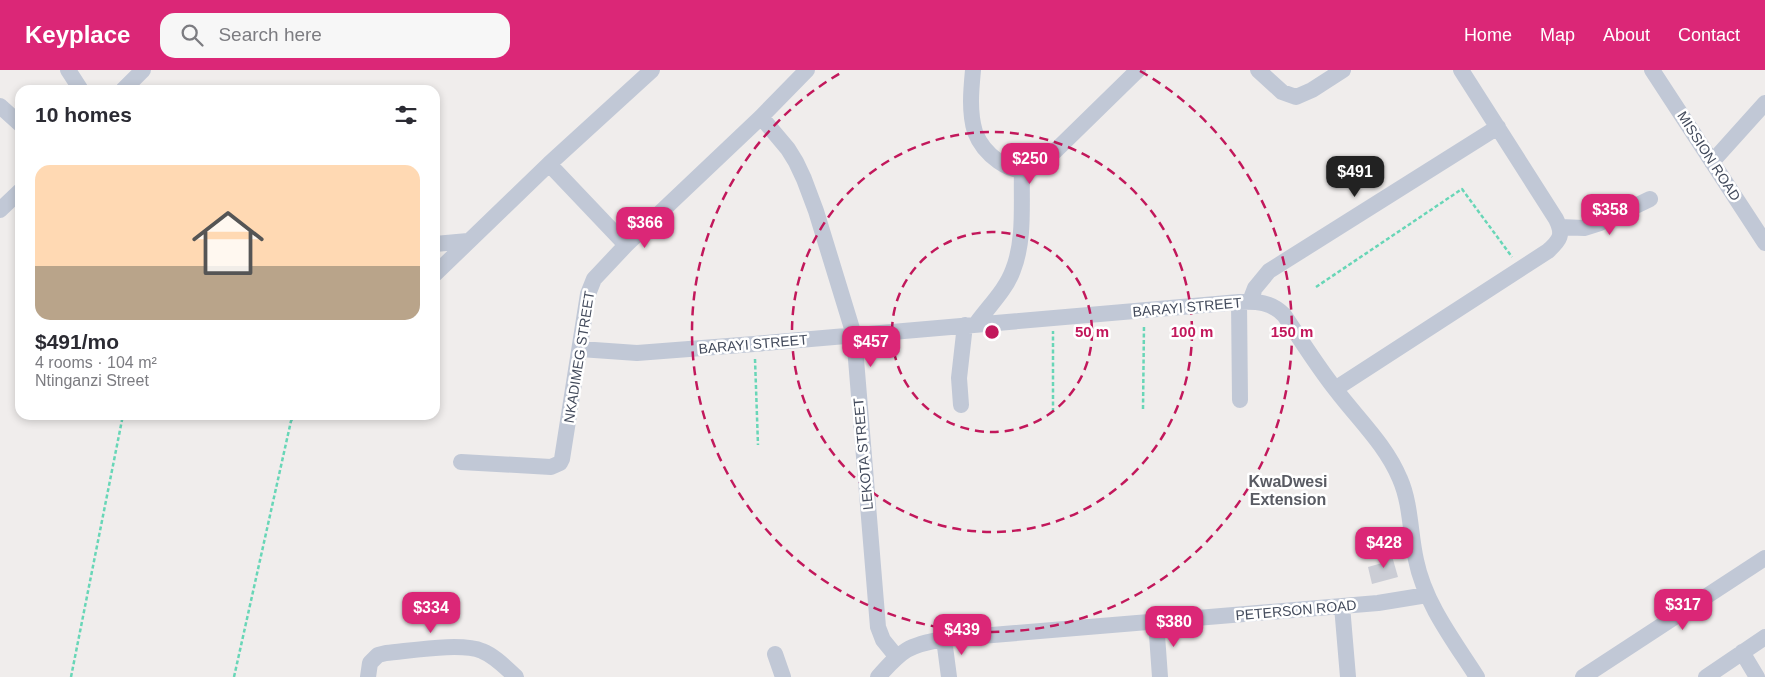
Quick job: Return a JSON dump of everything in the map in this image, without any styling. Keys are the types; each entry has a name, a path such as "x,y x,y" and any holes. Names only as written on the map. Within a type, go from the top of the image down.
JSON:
{"street":[{"path":"68,70 78,85"},
{"path":"440,269 549,164 652,70"},
{"name":"NKADIMEG STREET","path":"461,462 551,467 560,463 590,287 594,279 626,245 761,117 806,70"},
{"path":"973,70 970,96 976,134 985,148 999,162 1011,168 1022,170 1034,168 1049,157 1138,70"},
{"path":"1258,70 1278,89 1289,96 1296,97 1312,90 1343,70"},
{"path":"1335,389 1553,246 1561,234 1560,227 1461,70"},
{"name":"MISSION ROAD","path":"1652,70 1765,243"},
{"path":"128,85 140,72"},
{"path":"1712,162 1765,103"},
{"path":"0,106 15,120"},
{"name":"LEKOTA STREET","path":"761,117 788,149 804,179 816,211 854,335 878,627 883,640 896,656"},
{"path":"1240,400 1245,302 1269,271 1498,127"},
{"path":"549,164 626,245"},
{"path":"961,405 960,378 971,325 1006,283 1016,261 1020,233 1022,170"},
{"path":"0,210 15,196"},
{"path":"1560,227 1584,228 1600,223 1650,199"},
{"path":"440,244 468,241"},
{"name":"BARAYI STREET","path":"580,349 637,353 1245,302 1267,304 1278,309 1284,315 1335,389 1380,443 1400,479 1408,506 1416,562 1427,595 1442,623 1477,677"},
{"path":"1583,677 1765,558"},
{"name":"PETERSON ROAD","path":"878,677 896,656 907,648 921,643 944,639 1378,603 1427,595"},
{"path":"1342,606 1348,677"},
{"path":"1156,621 1160,677"},
{"path":"1706,677 1765,637"},
{"path":"944,639 950,677"},
{"path":"368,677 370,663 378,655 464,648 482,651 516,677"},
{"path":"1742,652 1757,677"},
{"path":"775,654 783,677"}],"path":[{"path":"1316,287 1462,189 1520,268"},
{"path":"1143,409 1145,311"},
{"path":"1053,318 1053,412"},
{"path":"754,344 758,445"},
{"path":"72,677 122,420"},
{"path":"234,677 292,420"}],"building":[{"path":"1390,549 1398,577 1372,584 1368,567 1382,563 1379,552"}],"district":[{"name":"KwaDwesi Extension","path":"1288,490"}]}
